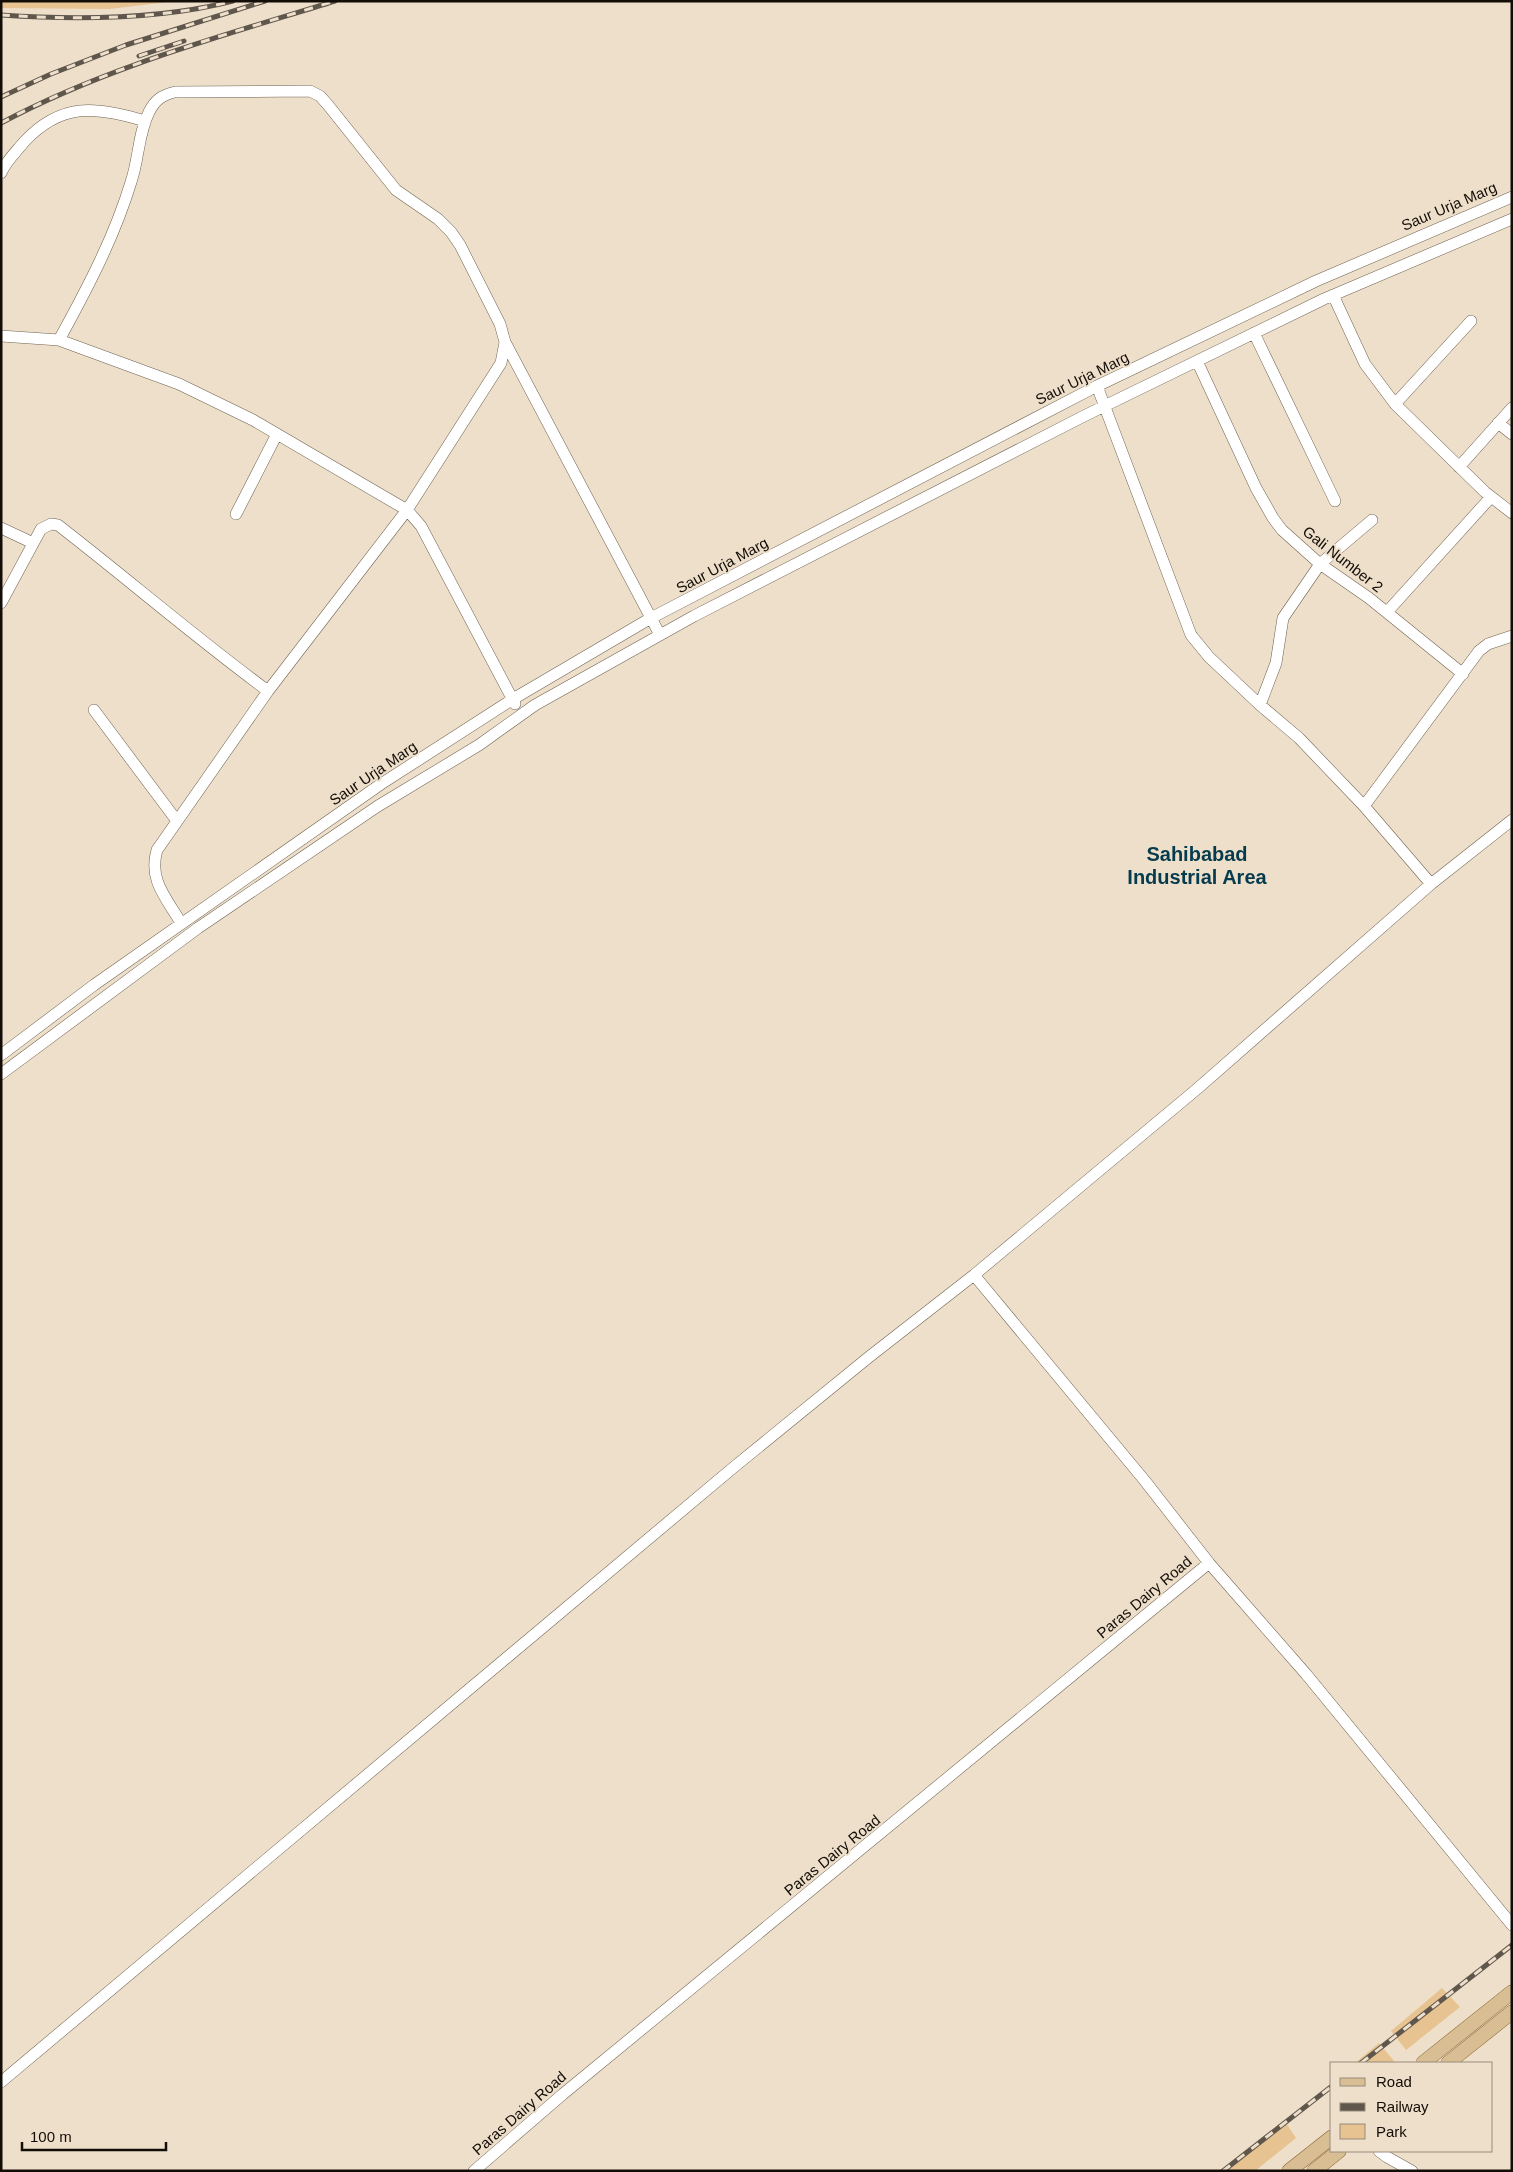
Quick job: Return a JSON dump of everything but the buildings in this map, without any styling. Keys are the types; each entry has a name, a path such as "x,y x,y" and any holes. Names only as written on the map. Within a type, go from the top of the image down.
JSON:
{"main road":[{"path":"1424,2062 1512,1992"},
{"path":"1449,2062 1512,2012"},
{"path":"1289,2171 1330,2139"},
{"path":"1314,2171 1338,2152"}],"street":[{"path":"59,340 87,290 117,224 132,180 145,121 157,100 164,95 175,92 310,91 320,96 396,190 438,219 460,244 500,324 505,342 660,636"},
{"path":"1,173 10,158 36,130 48,120 63,113 106,111 145,121"},
{"name":"Saur Urja Marg","path":"1,1055 94,985 380,784 513,699 651,618 1097,386 1316,281 1512,197"},
{"name":"Saur Urja Marg","path":"1,1074 198,928 378,806 478,745 520,715 721,603 1104,406 1333,295 1512,219"},
{"path":"1438,228 1447,246"},
{"path":"1333,295 1365,364 1395,404 1459,467 1512,514"},
{"path":"1395,404 1471,321"},
{"path":"1254,333 1335,501"},
{"path":"1,336 59,340 180,384 277,434 407,510 421,526 520,715"},
{"path":"182,923 154,873 157,850 268,691 407,510 501,363 505,342"},
{"name":"Gali Number 2","path":"1197,361 1256,488 1273,518 1293,540 1320,564 1387,612 1462,674"},
{"path":"1097,386 1191,635 1209,657 1260,705 1299,738 1364,806 1432,884"},
{"path":"1459,467 1512,408"},
{"path":"1498,423 1512,434"},
{"path":"236,514 277,434"},
{"path":"1387,612 1491,497"},
{"path":"1260,705 1276,663 1283,618 1320,564 1372,520"},
{"path":"1,603 41,529 45,525 58,525 211,649 268,691"},
{"path":"1,528 33,543"},
{"path":"1364,806 1479,651 1488,644 1512,636"},
{"path":"94,710 177,821"},
{"path":"1,2082 742,1461 869,1357 974,1275 1198,1089 1432,884 1512,820"},
{"path":"974,1275 1145,1481 1209,1563 1306,1674 1512,1925"},
{"name":"Paras Dairy Road","path":"474,2171 562,2094 1209,1563"},
{"path":"1380,2152 1400,2168 1412,2171"}],"green space":[{"path":"1,1 177,1 109,9 1,8"},
{"path":"1442,1988 1460,2007 1406,2050 1391,2031"},
{"path":"1379,2043 1394,2061 1392,2062 1356,2062"},
{"path":"1284,2120 1296,2138 1255,2171 1221,2171"}],"railway":[{"path":"1,15 58,18 117,17 176,12 233,1"},
{"path":"1,97 51,74 126,45 265,1"},
{"path":"1,123 41,103 123,69 207,40 335,1"},
{"path":"139,56 184,41"},
{"path":"1362,2062 1512,1945"},
{"path":"1223,2171 1330,2088"}],"district":[{"name":"Sahibabad Industrial Area","path":"1197,866"}]}
